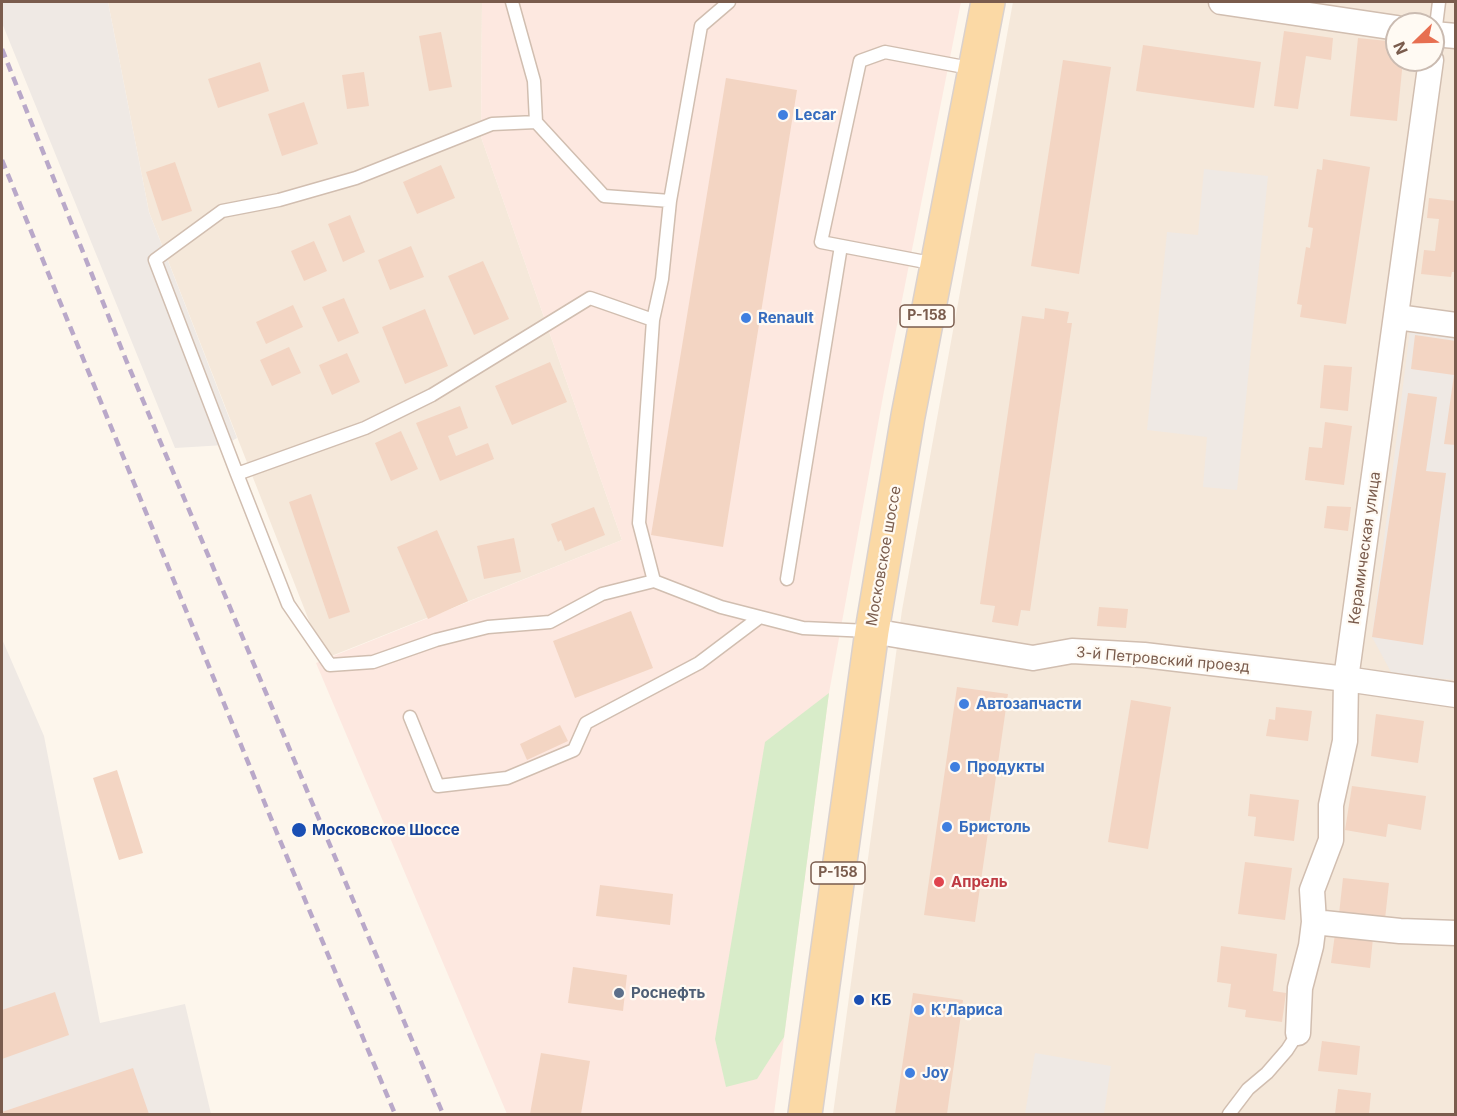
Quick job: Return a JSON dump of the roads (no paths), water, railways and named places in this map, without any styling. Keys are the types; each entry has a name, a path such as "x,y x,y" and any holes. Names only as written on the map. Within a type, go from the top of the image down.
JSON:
{"main road":[{"name":"Московское шоссе","path":"805,1114 872,632 908,416 988,2"}],"street":[{"path":"1221,2 1385,26"},
{"name":"Керамическая улица","path":"1298,1033 1300,988 1311,946 1314,922 1312,890 1331,840 1330,805 1345,741 1346,679 1429,72"},
{"path":"1397,317 1455,325"},
{"name":"3-й Петровский проезд","path":"872,632 1033,658 1072,651 1144,655 1346,679 1455,695"},
{"path":"1314,922 1400,931 1455,933"}],"lane":[{"path":"512,2 534,81 536,122 604,196 670,201"},
{"path":"654,581 639,523 653,320 662,279 670,201 701,26 729,2"},
{"path":"937,264 821,242 860,62 885,52 975,69"},
{"path":"536,122 492,124 356,178 279,200 222,211 155,260 288,604 330,665 373,662 436,640 488,627 550,622 602,594 654,581 721,607 802,628 872,632"},
{"path":"787,579 841,246"},
{"path":"237,474 365,428 432,395 590,297 653,320"},
{"path":"410,717 438,786 507,778 574,750 586,723 699,663 760,617"},
{"path":"1229,1114 1248,1089 1267,1073 1287,1050 1298,1033"}],"railway":[{"path":"2,49 126,360 443,1114"},
{"path":"2,160 279,838 395,1114"}],"place":[{"name":"Lecar","path":"783,115"},
{"name":"Renault","path":"746,318"},
{"name":"Автозапчасти","path":"964,704"},
{"name":"Продукты","path":"955,767"},
{"name":"Бристоль","path":"947,827"},
{"name":"Московское Шоссе","path":"299,830"},
{"name":"Апрель","path":"939,882"},
{"name":"Роснефть","path":"619,993"},
{"name":"КБ","path":"859,1000"},
{"name":"К'Лариса","path":"919,1010"},
{"name":"Joy","path":"910,1073"}]}
